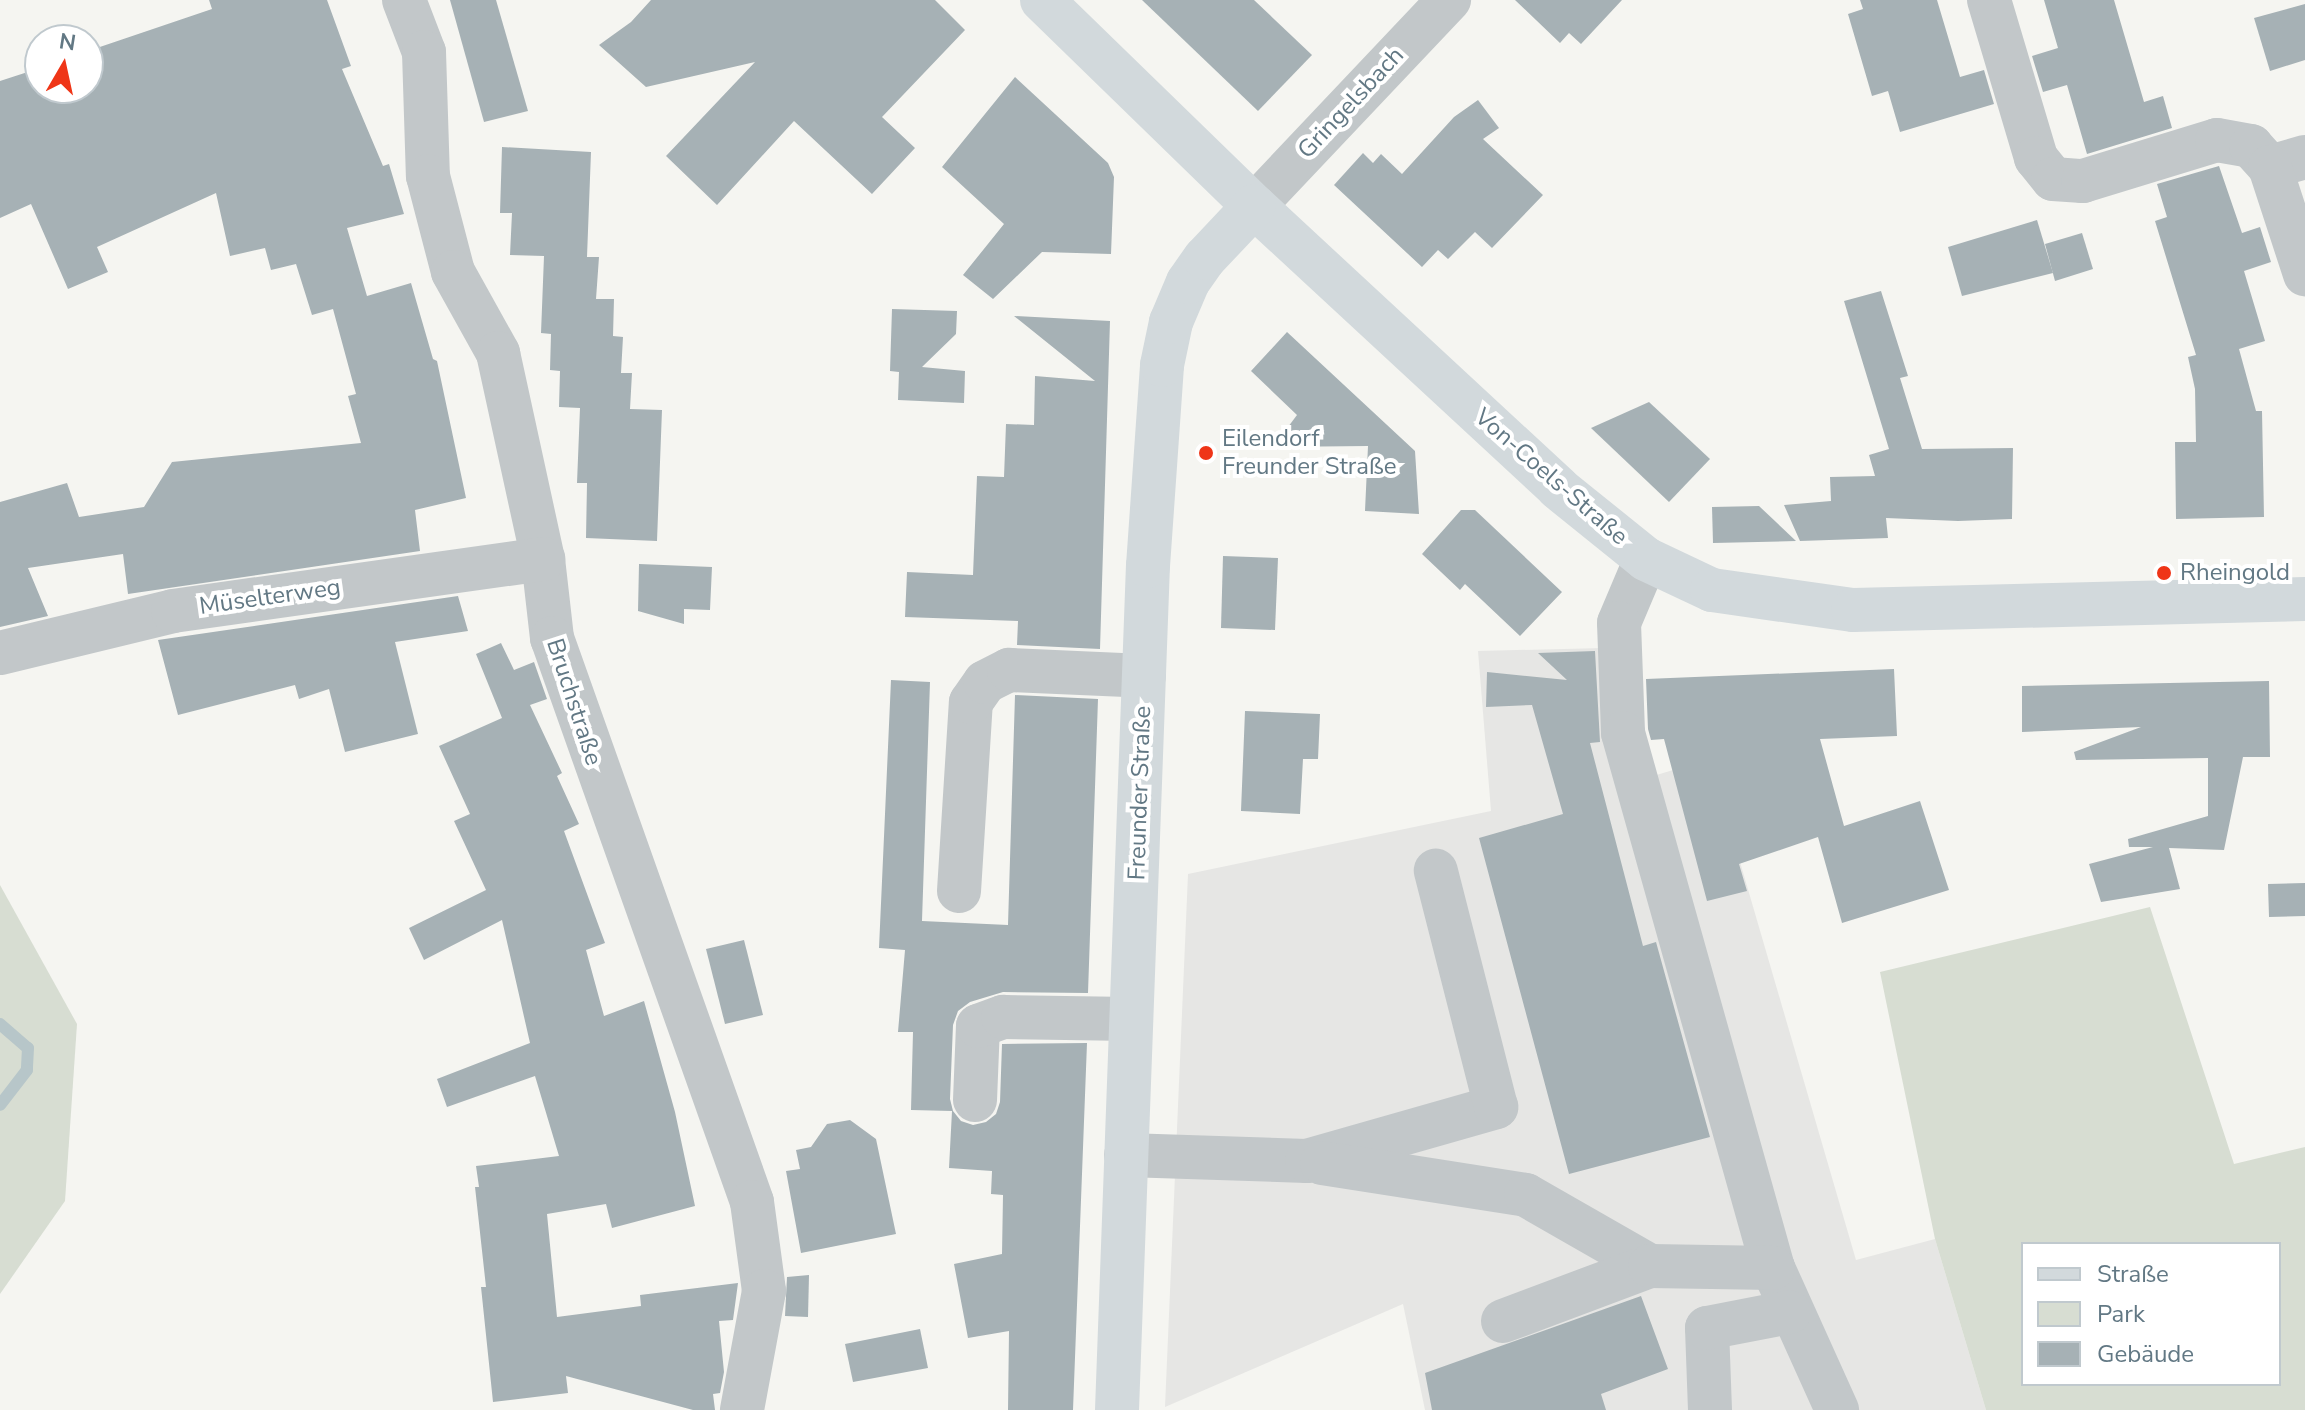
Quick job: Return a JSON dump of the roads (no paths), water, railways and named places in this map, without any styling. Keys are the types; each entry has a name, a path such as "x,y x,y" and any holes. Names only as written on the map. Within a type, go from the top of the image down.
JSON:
{"main road":[{"name":"Von-Coels-Straße","path":"1042,0 1254,206 1558,488 1646,559 1712,590 1853,610 2305,599"},
{"name":"Freunder Straße","path":"1117,1410 1153,452 1162,365 1171,322 1188,282 1205,258 1254,206"}],"street":[{"name":"Bruchstraße","path":"404,0 424,52 428,176 453,272 498,353 543,559 552,638 752,1202 764,1291 742,1410"},
{"name":"Gringelsbach","path":"1254,206 1449,0"},
{"path":"1989,0 2036,158 2053,179 2083,181 2217,140 2251,146 2287,162 2305,274"},
{"name":"Müselterweg","path":"0,653 173,611 543,559"},
{"path":"1646,559 1619,623 1623,733 1773,1268 1789,1312 1837,1410"},
{"path":"959,891 971,702 985,682 1009,670 1144,676"},
{"path":"1307,1161 1496,1107 1436,871"},
{"path":"975,1100 978,1026 1003,1017 1131,1019"},
{"path":"1126,1155 1307,1161 1526,1195 1650,1266"},
{"path":"1503,1321 1650,1266 1773,1268"},
{"path":"1710,1410 1707,1328 1789,1312"}],"waterway":[{"path":"0,1024 28,1048 27,1070 0,1105"}],"place":[{"name":"Eilendorf Freunder Straße","path":"1206,453"},
{"name":"Rheingold","path":"2164,573"}]}
